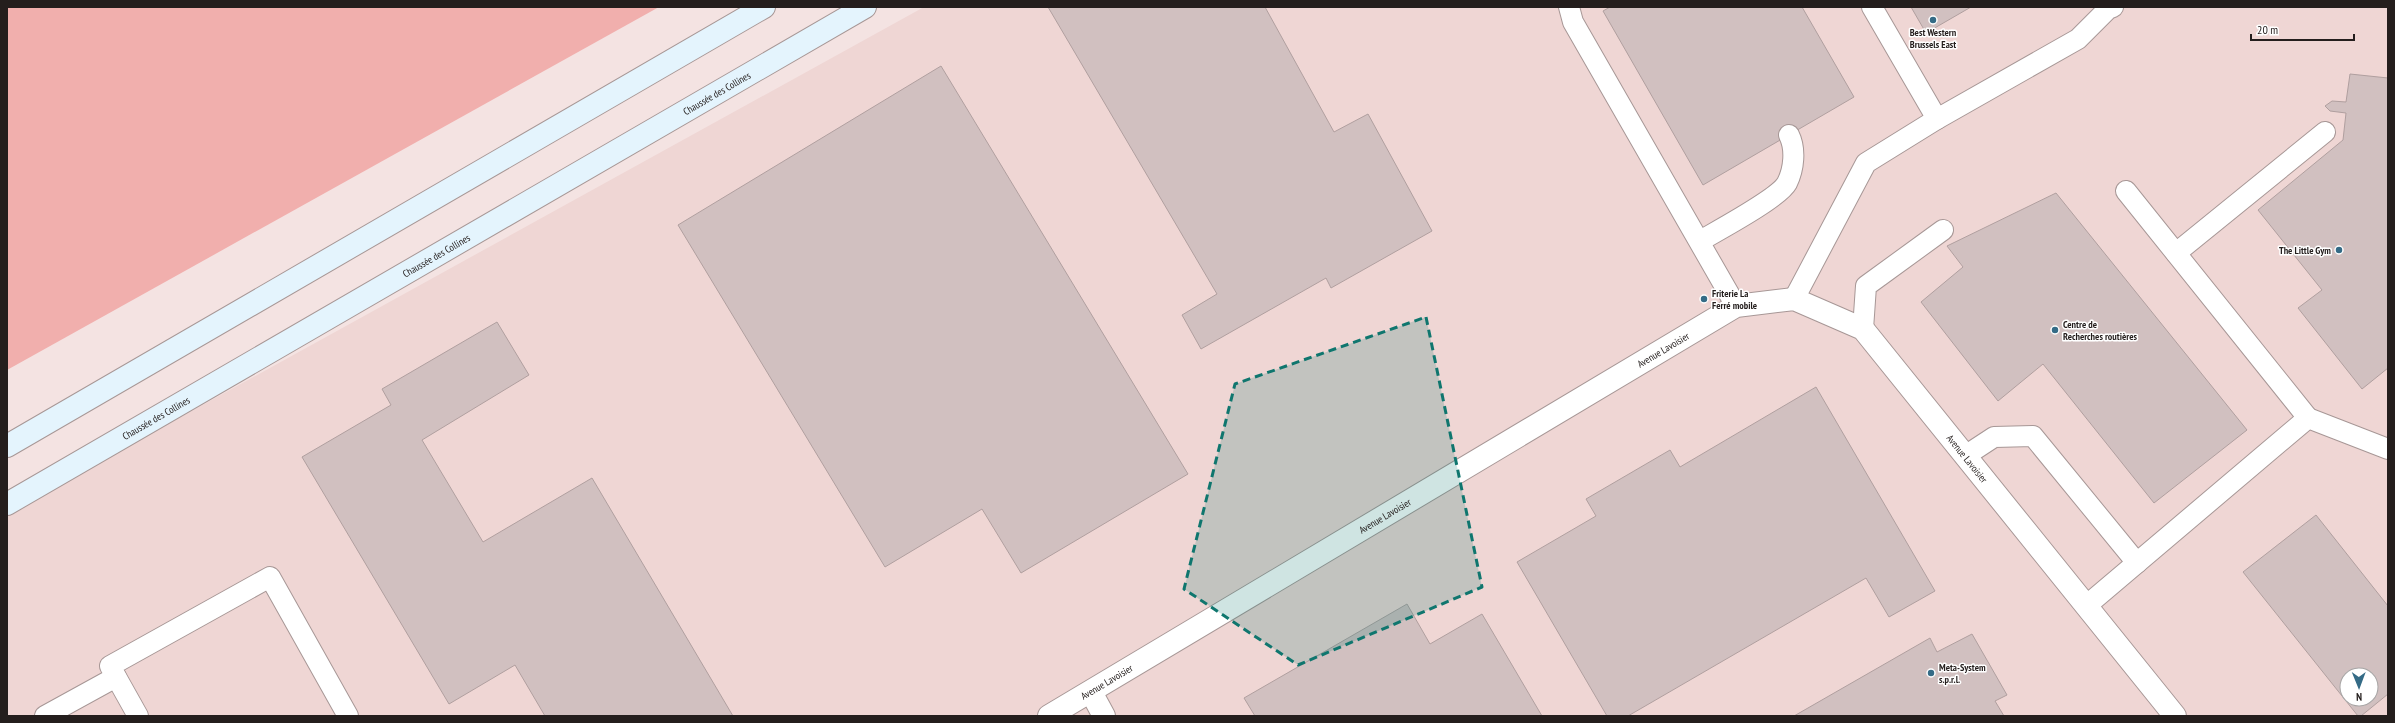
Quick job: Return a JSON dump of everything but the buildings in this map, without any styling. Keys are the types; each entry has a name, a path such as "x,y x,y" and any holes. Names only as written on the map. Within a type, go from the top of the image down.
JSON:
{"main road":[{"path":"7,446 764,7"},
{"name":"Chaussée des Collines","path":"7,504 865,7"}],"street":[{"name":"Avenue Lavoisier","path":"1049,716 1736,306 1794,299 1863,329 2175,716"},
{"path":"1091,692 1104,716"}],"lane":[{"path":"1569,7 1573,22 1736,306"},
{"path":"1872,7 1937,120"},
{"path":"1794,299 1866,163 1937,120 2078,39 2105,8"},
{"path":"2176,253 2325,132"},
{"path":"1700,241 1753,210 1786,184 1793,162 1793,143 1789,135"},
{"path":"2126,191 2308,418 2388,449"},
{"path":"1863,329 1866,286 1943,230"},
{"path":"2086,606 2308,418"},
{"path":"1965,456 1994,437 2033,436 2137,563"},
{"path":"138,716 110,666 270,577 348,716"},
{"path":"45,716 116,677"}],"highlighted area":[{"path":"1426,317 1482,587 1298,665 1184,589 1235,384"}],"shaded area":[{"path":"7,7 659,7 7,370"},
{"path":"924,7 2388,7 2388,716 7,716 7,513"}],"place":[{"name":"Best Western Brussels East","path":"1933,20"},
{"name":"The Little Gym","path":"2339,250"},
{"name":"Friterie La Ferré mobile","path":"1704,299"},
{"name":"Centre de Recherches routières","path":"2055,330"},
{"name":"Meta-System s.p.r.l.","path":"1931,673"}]}
